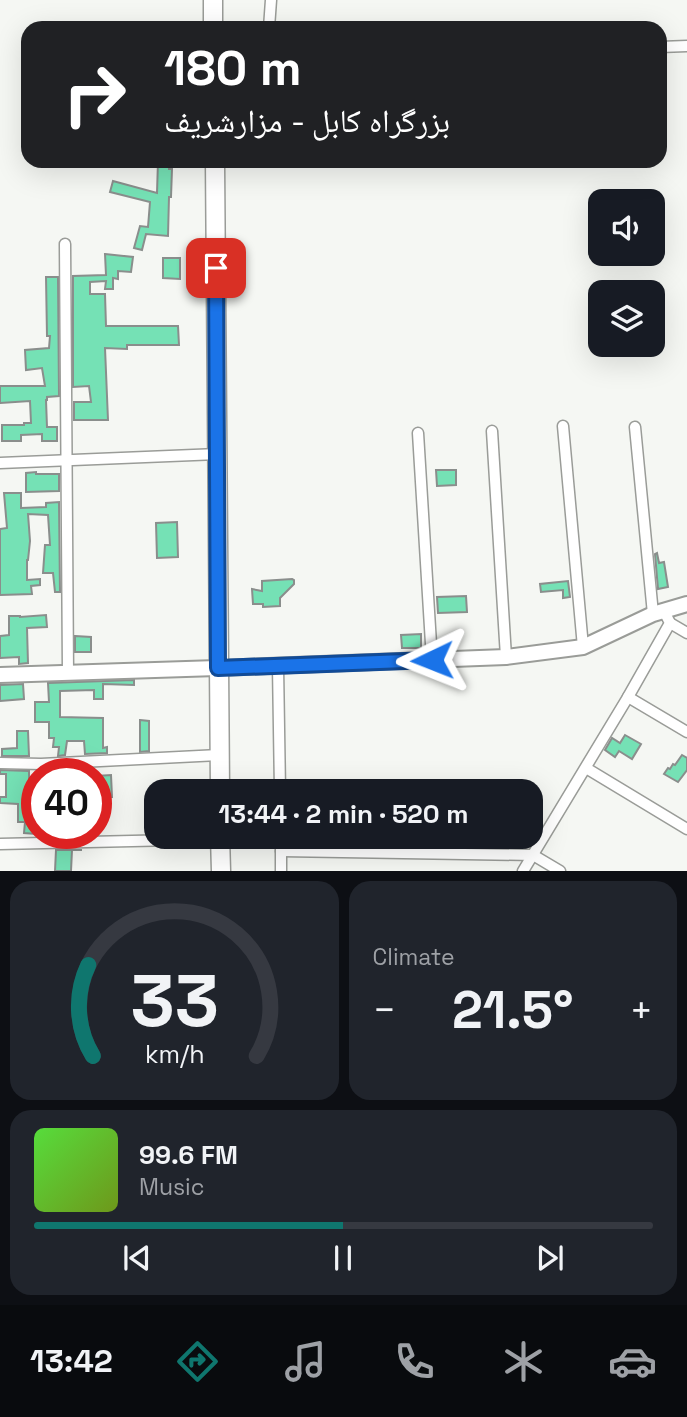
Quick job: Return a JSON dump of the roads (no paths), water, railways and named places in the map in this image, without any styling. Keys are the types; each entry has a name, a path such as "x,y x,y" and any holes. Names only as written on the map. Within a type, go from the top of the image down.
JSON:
{"highway":[{"path":"213,0 213,21"},
{"path":"215,168 220,779"},
{"path":"220,849 221,871"}],"street":[{"path":"270,21 271,0"},
{"path":"667,47 687,46"},
{"path":"65,244 68,673"},
{"path":"563,426 583,647"},
{"path":"523,871 628,697 662,616 635,427"},
{"path":"492,431 506,657"},
{"path":"418,433 432,660"},
{"path":"0,463 218,454"},
{"path":"0,675 506,657 583,647 687,604"},
{"path":"662,616 687,633"},
{"path":"278,666 280,779"},
{"path":"628,697 687,732"},
{"path":"0,763 41,764 219,755"},
{"path":"586,768 687,830"},
{"path":"0,844 144,840"},
{"path":"281,871 281,851 533,855 560,871"}]}
